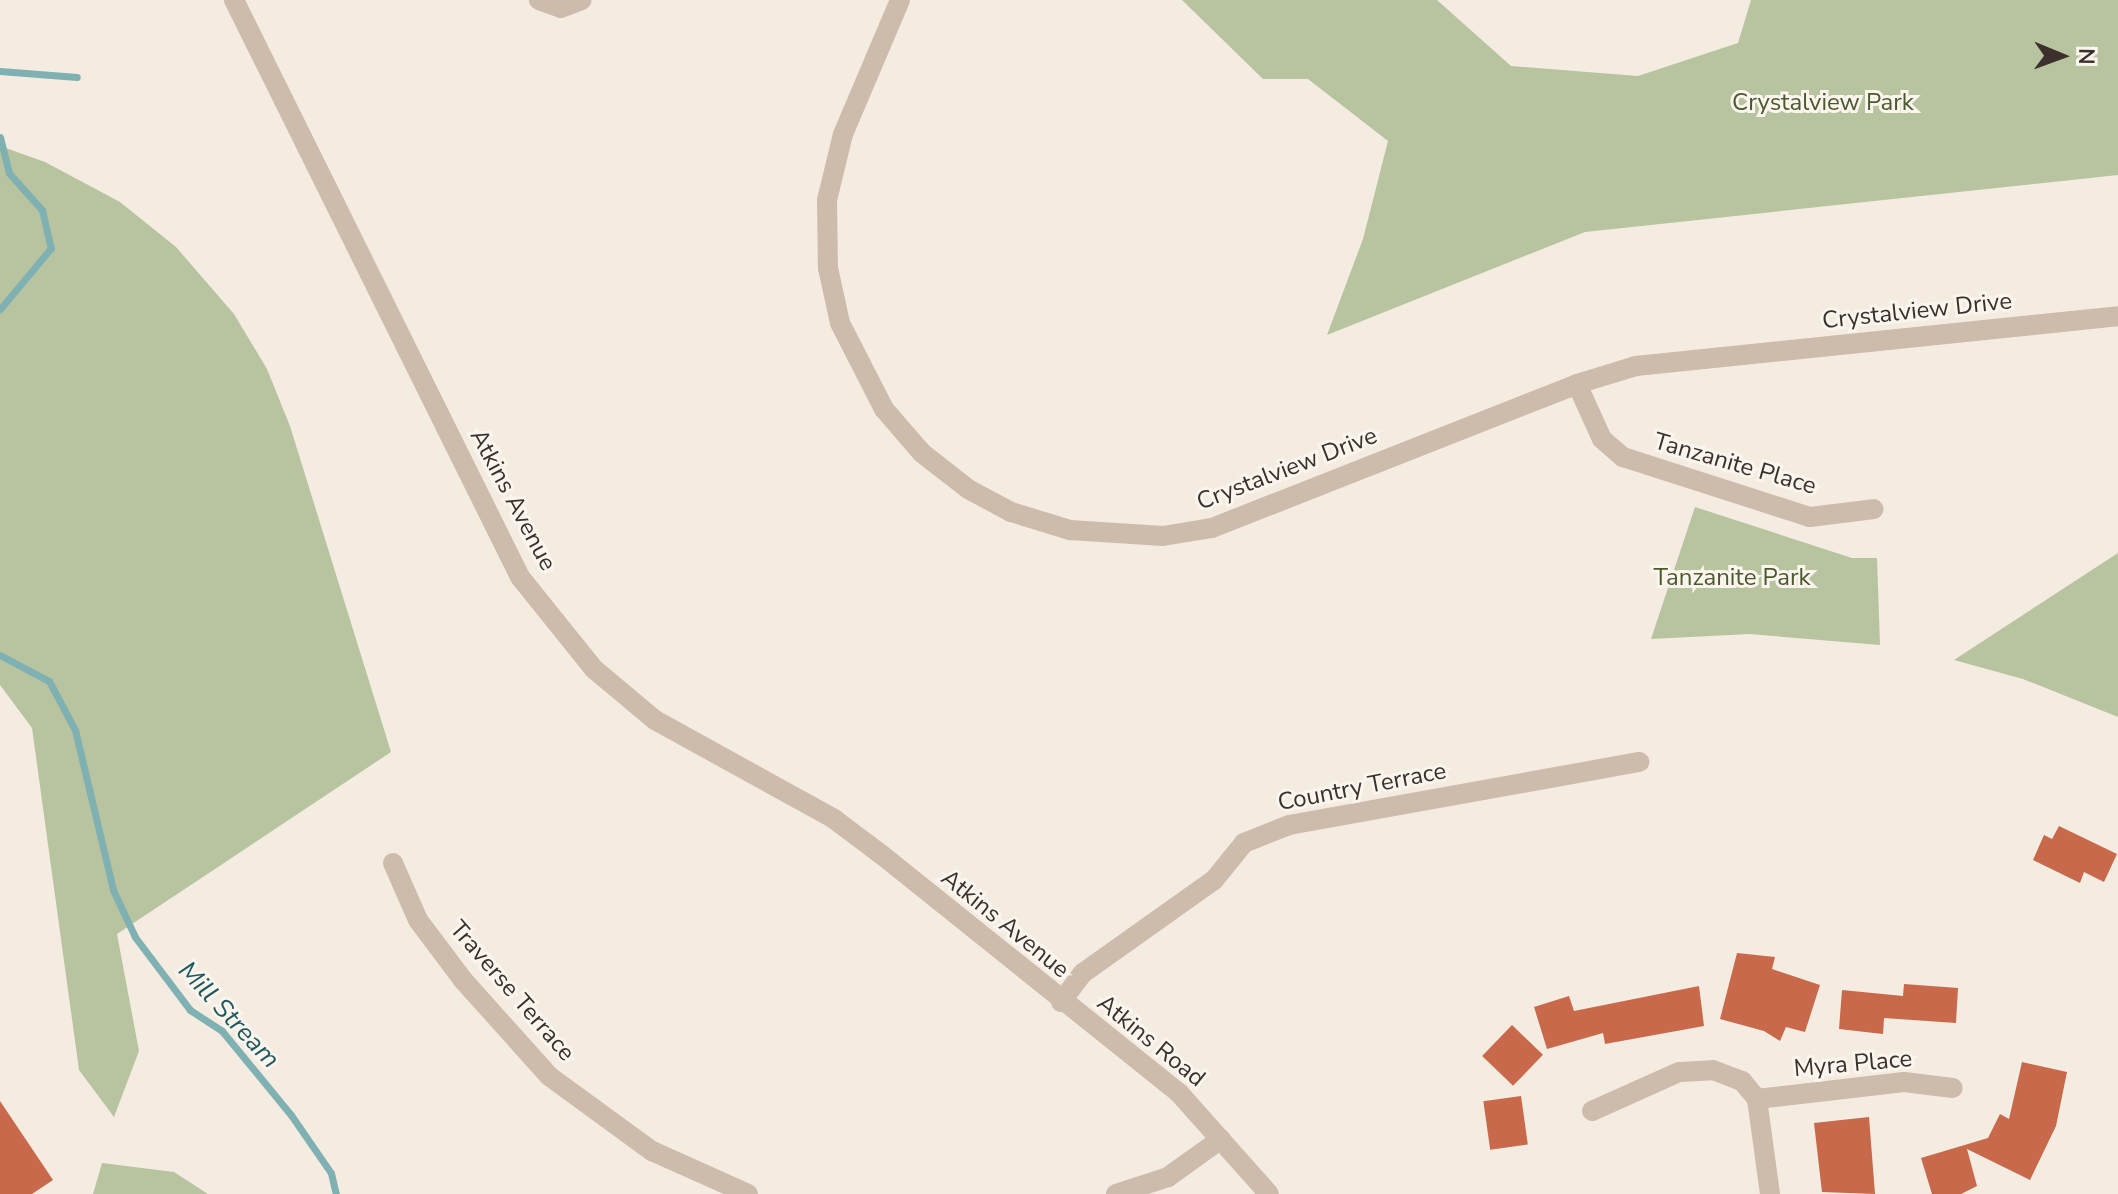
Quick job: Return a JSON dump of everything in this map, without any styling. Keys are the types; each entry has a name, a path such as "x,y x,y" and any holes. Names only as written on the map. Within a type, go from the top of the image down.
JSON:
{"street":[{"name":"Atkins Avenue","path":"234,0 520,577 594,669 655,720 834,819 1061,1002"},
{"path":"539,0 561,8 582,0"},
{"name":"Crystalview Drive","path":"900,0 843,134 827,200 828,268 840,323 884,409 922,453 968,489 1011,512 1070,530 1151,536 1200,530 1577,384 1636,366 2118,316"},
{"name":"Tanzanite Place","path":"1577,384 1602,439 1623,457 1810,517 1874,509"},
{"name":"Country Terrace","path":"1061,1002 1083,973 1214,880 1244,843 1289,825 1639,762"},
{"name":"Traverse Terrace","path":"393,863 418,920 472,991 549,1076 652,1151 748,1194"},
{"name":"Atkins Road","path":"1061,1002 1179,1093 1269,1194"},
{"path":"1592,1111 1679,1072 1713,1070 1742,1081 1757,1099 1770,1194"},
{"name":"Myra Place","path":"1757,1099 1904,1082 1953,1088"},
{"path":"1116,1194 1168,1177 1221,1139"}],"green space":[{"name":"Crystalview Park","path":"1182,0 1437,0 1511,66 1638,76 1738,43 1751,0 2118,0 2118,175 1585,232 1327,335 1363,239 1388,141 1308,79 1263,79"},
{"path":"0,146 45,162 120,202 176,247 234,314 267,369 290,426 391,752 117,934 139,1051 114,1117 79,1070 32,728 0,685"},
{"name":"Tanzanite Park","path":"1695,507 1852,558 1877,558 1880,645 1749,634 1651,639"},
{"path":"2118,553 2118,717 2023,679 1954,660"},
{"path":"102,1163 174,1172 208,1194 93,1194"}],"building":[{"path":"2059,826 2117,854 2104,882 2084,872 2080,883 2033,860 2044,835 2052,839"},
{"path":"1737,953 1775,957 1772,969 1820,985 1805,1032 1786,1027 1780,1041 1764,1031 1720,1019"},
{"path":"1904,984 1958,988 1956,1023 1884,1018 1883,1034 1839,1029 1842,990 1903,996"},
{"path":"1699,986 1704,1026 1605,1044 1603,1033 1547,1049 1534,1007 1569,996 1574,1011"},
{"path":"1512,1025 1543,1055 1513,1086 1482,1056"},
{"path":"2022,1062 2067,1072 2056,1126 2030,1180 1967,1149 1977,1186 1961,1194 1932,1194 1921,1158 1988,1138 2000,1114 2009,1119"},
{"path":"1521,1096 1528,1145 1490,1150 1483,1101"},
{"path":"0,1101 53,1180 32,1194 0,1194"},
{"path":"1869,1117 1875,1194 1822,1192 1814,1123"}],"waterway":[{"path":"0,71 77,77"},
{"name":"Mill Stream","path":"0,137 9,173 42,210 51,248 0,309"},
{"name":"Mill Stream","path":"0,655 49,681 75,730 113,890 135,937 190,1010 222,1031 291,1115 331,1173 336,1194"}]}
